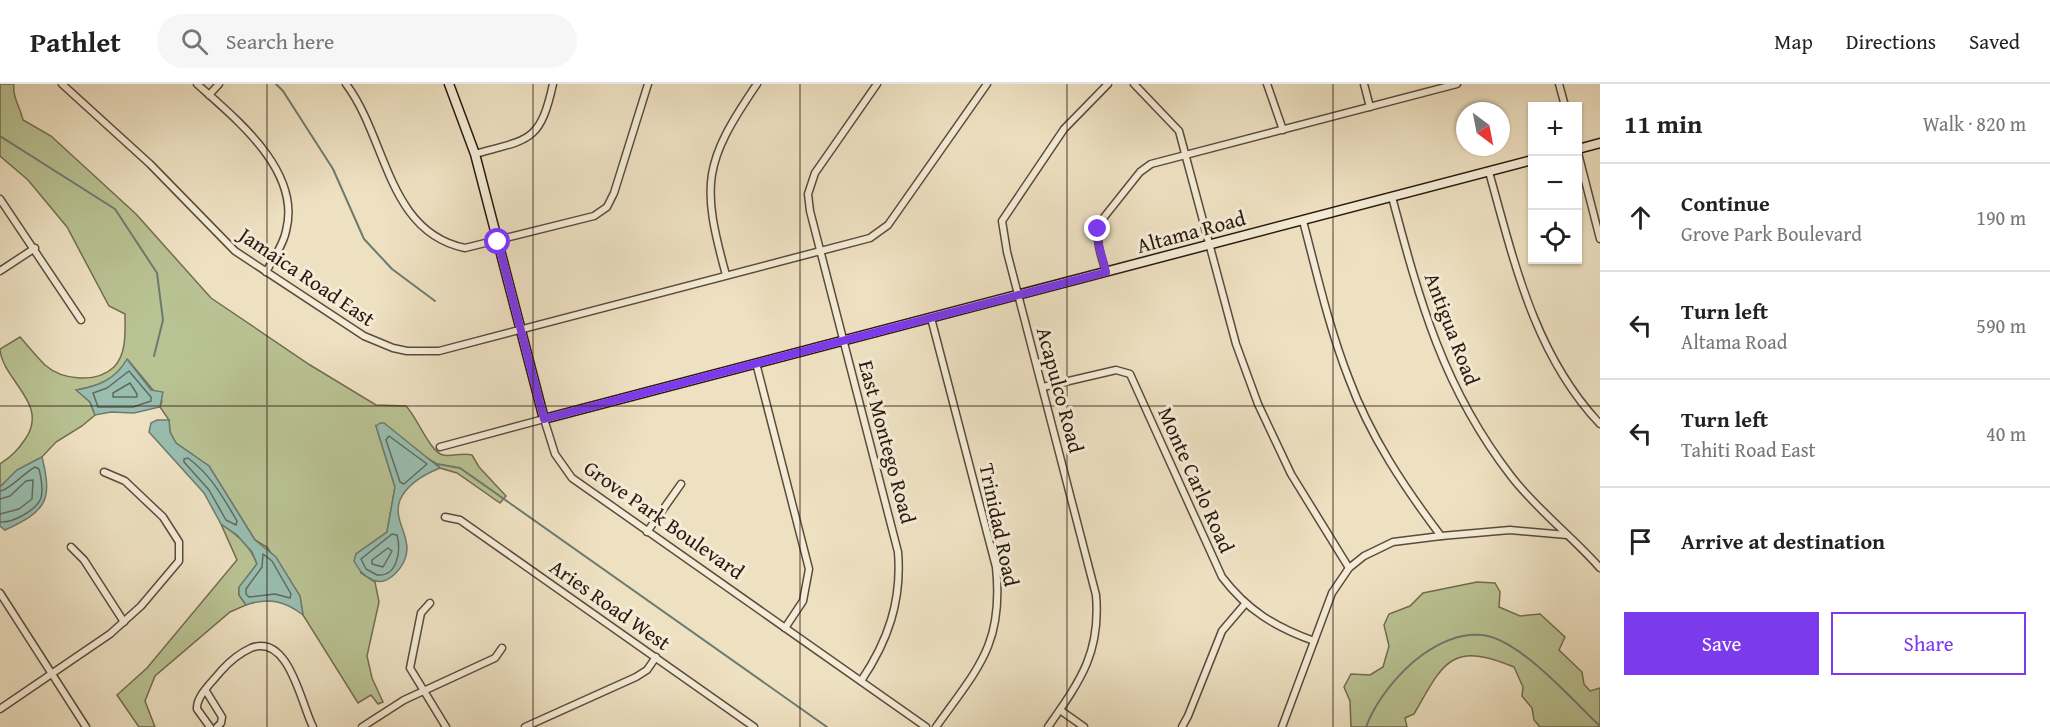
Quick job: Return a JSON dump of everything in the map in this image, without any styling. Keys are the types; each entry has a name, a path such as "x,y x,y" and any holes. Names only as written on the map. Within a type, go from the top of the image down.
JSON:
{"street":[{"name":"Jamaica Road East","path":"62,84 150,164 222,239 266,272 364,336 393,348 422,352 439,351 870,238 888,225 987,84"},
{"path":"197,84 249,130 278,174 289,218 286,232 266,272"},
{"path":"209,95 219,84"},
{"path":"346,84 371,125 398,197 418,221 446,243 477,247 594,216 607,207 614,194 648,84"},
{"name":"Grove Park Boulevard","path":"449,84 475,154 544,419 555,454 572,478 926,727"},
{"path":"475,154 518,143 534,134 543,119 553,84"},
{"path":"726,275 711,213 710,184 723,138 758,84"},
{"name":"East Montego Road","path":"861,681 885,639 894,615 899,571 894,534 809,207 810,185 815,173 877,84"},
{"name":"Acapulco Road","path":"1048,727 1088,664 1095,645 1097,612 1090,569 1002,232 1002,221 1065,129 1108,84"},
{"path":"1134,84 1175,125 1186,154 1236,345 1258,404 1291,474 1349,568"},
{"path":"1267,84 1282,129"},
{"path":"1364,84 1370,107"},
{"path":"1106,272 1097,238 1101,221 1144,167 1186,154 1457,84"},
{"path":"1559,84 1564,102"},
{"path":"1582,150 1600,143"},
{"path":"1579,156 1600,239"},
{"name":"Altama Road","path":"440,447 1528,161"},
{"path":"1489,171 1530,314 1559,369 1600,424"},
{"name":"Antigua Road","path":"1392,197 1423,311 1451,382 1471,419 1513,478 1600,568"},
{"path":"0,199 35,248 81,320"},
{"path":"1303,221 1335,338 1358,400 1393,467 1441,536"},
{"path":"0,271 35,248"},
{"name":"Trinidad Road","path":"931,318 996,567 999,600 995,632 989,649 936,727"},
{"path":"756,363 809,569 803,601 785,628"},
{"name":"Monte Carlo Road","path":"1043,387 1116,370 1122,370 1133,378 1215,566 1245,604 1270,623 1314,641"},
{"path":"0,709 103,640 124,622 173,570 180,552 177,537 158,511 125,481 104,472"},
{"path":"647,532 681,484"},
{"name":"Aries Road West","path":"445,517 460,520 754,727"},
{"path":"1282,727 1332,593 1349,568 1381,546 1407,539 1510,530 1567,535"},
{"path":"71,547 84,561 124,622"},
{"path":"0,593 86,727"},
{"path":"430,603 421,613 410,656 410,668 446,727"},
{"path":"1182,727 1222,631 1245,604"},
{"path":"210,727 197,706 206,691 225,666 239,655 254,647 267,647 281,656 291,671 313,727"},
{"path":"362,727 423,691 495,658 502,648"},
{"path":"525,727 636,677 647,670 656,657"},
{"path":"206,691 222,717 217,727"},
{"path":"1060,710 1084,727"}],"shaded area":[{"path":"0,84 14,84 15,97 23,120 51,136 136,214 211,298 310,365 376,405 406,406 433,448 443,455 472,455 479,467 506,496 500,503 457,473 440,468 376,426 395,487 387,532 356,554 361,573 375,582 379,602 367,656 372,678 383,702 378,704 371,695 358,703 303,615 300,596 267,547 255,540 209,466 176,443 170,432 169,420 160,407 162,401 128,360 117,373 106,381 77,390 90,402 95,415 56,442 42,457 17,470 0,487 0,464 26,438 32,425 32,414 22,392 8,371 0,349 20,337 45,365 60,374 79,378 98,376 114,367 121,356 125,314 109,306 67,227 28,180 0,156"},
{"path":"221,524 251,551 257,564 239,588 239,595 246,605 230,612 155,676 145,701 155,727 139,727 117,695 147,668 237,560"},
{"path":"1477,582 1495,583 1500,592 1499,607 1520,616 1540,614 1565,637 1559,650 1582,672 1584,684 1590,691 1600,688 1600,727 1540,727 1534,720 1532,708 1522,696 1523,687 1514,667 1493,659 1475,656 1462,657 1451,662 1442,670 1414,714 1405,718 1407,727 1351,727 1350,701 1344,687 1351,674 1370,675 1383,667 1389,646 1384,625 1389,614 1410,606 1423,593"}],"water":[{"path":"127,359 151,390 163,392 160,407 134,413 111,412 95,415 90,402 76,390 112,377"},
{"path":"157,420 169,420 170,432 176,443 209,466 255,540 276,557 300,596 303,615 290,606 276,602 262,601 246,605 239,595 239,587 257,564 252,552 237,535 221,524 204,493 149,432 151,423"},
{"path":"384,423 440,468 412,484 403,494 398,513 407,544 406,556 400,568 391,578 379,581 364,575 354,561 356,554 387,532 395,487 376,426"},
{"path":"42,457 47,484 43,503 30,517 5,530 0,526 0,487 17,470"}],"waterway":[{"path":"276,84 283,91 333,169 364,239 392,269 435,301"},
{"path":"0,136 115,209 157,273 163,320 154,356"},
{"path":"437,464 460,468 827,727"},
{"path":"1366,727 1382,697 1413,662 1442,643 1457,637 1473,635 1496,638 1528,658 1600,726"}],"route":[{"path":"498,242 544,419 1106,272 1097,238 1098,229"}]}
